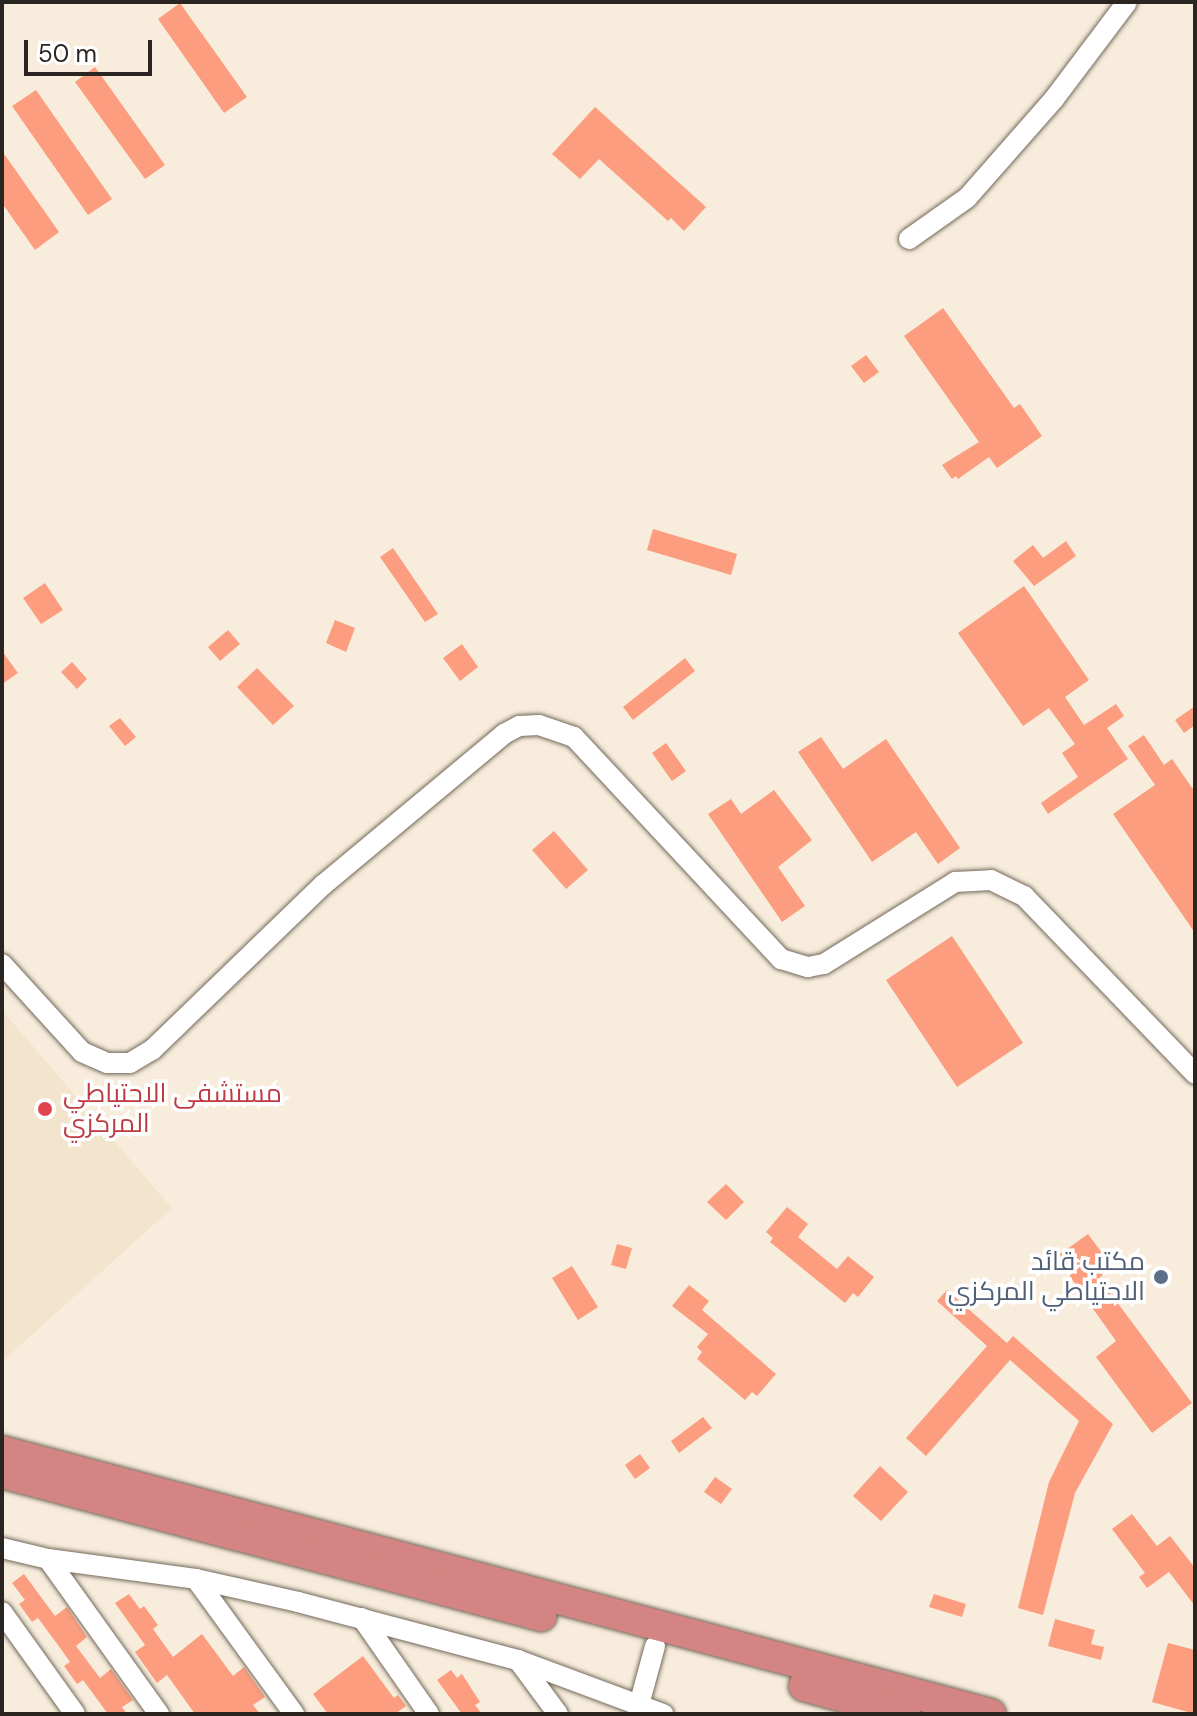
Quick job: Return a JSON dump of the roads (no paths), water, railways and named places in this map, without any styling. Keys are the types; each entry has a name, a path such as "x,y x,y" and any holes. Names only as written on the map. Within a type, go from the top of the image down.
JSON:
{"highway":[{"path":"2,1451 991,1714"},
{"path":"2,1473 905,1714"}],"street":[{"path":"909,239 967,198 1054,99 1127,2"},
{"path":"2,964 82,1052 107,1063 130,1063 152,1050 323,885 504,734 519,726 539,725 574,737 781,959 808,967 824,964 955,882 991,880 1024,896 1195,1074"},
{"path":"2,1548 48,1559 196,1579 362,1618 518,1660 663,1714"},
{"path":"48,1559 159,1714"},
{"path":"196,1579 294,1714"},
{"path":"2,1612 75,1714"},
{"path":"362,1618 429,1714"},
{"path":"639,1705 655,1646"},
{"path":"518,1660 558,1714"}],"place":[{"name":"مستشفى الاحتياطي المركزي","path":"45,1109"},
{"name":"مكتب قائد الاحتياطي المركزي","path":"1161,1277"}]}
